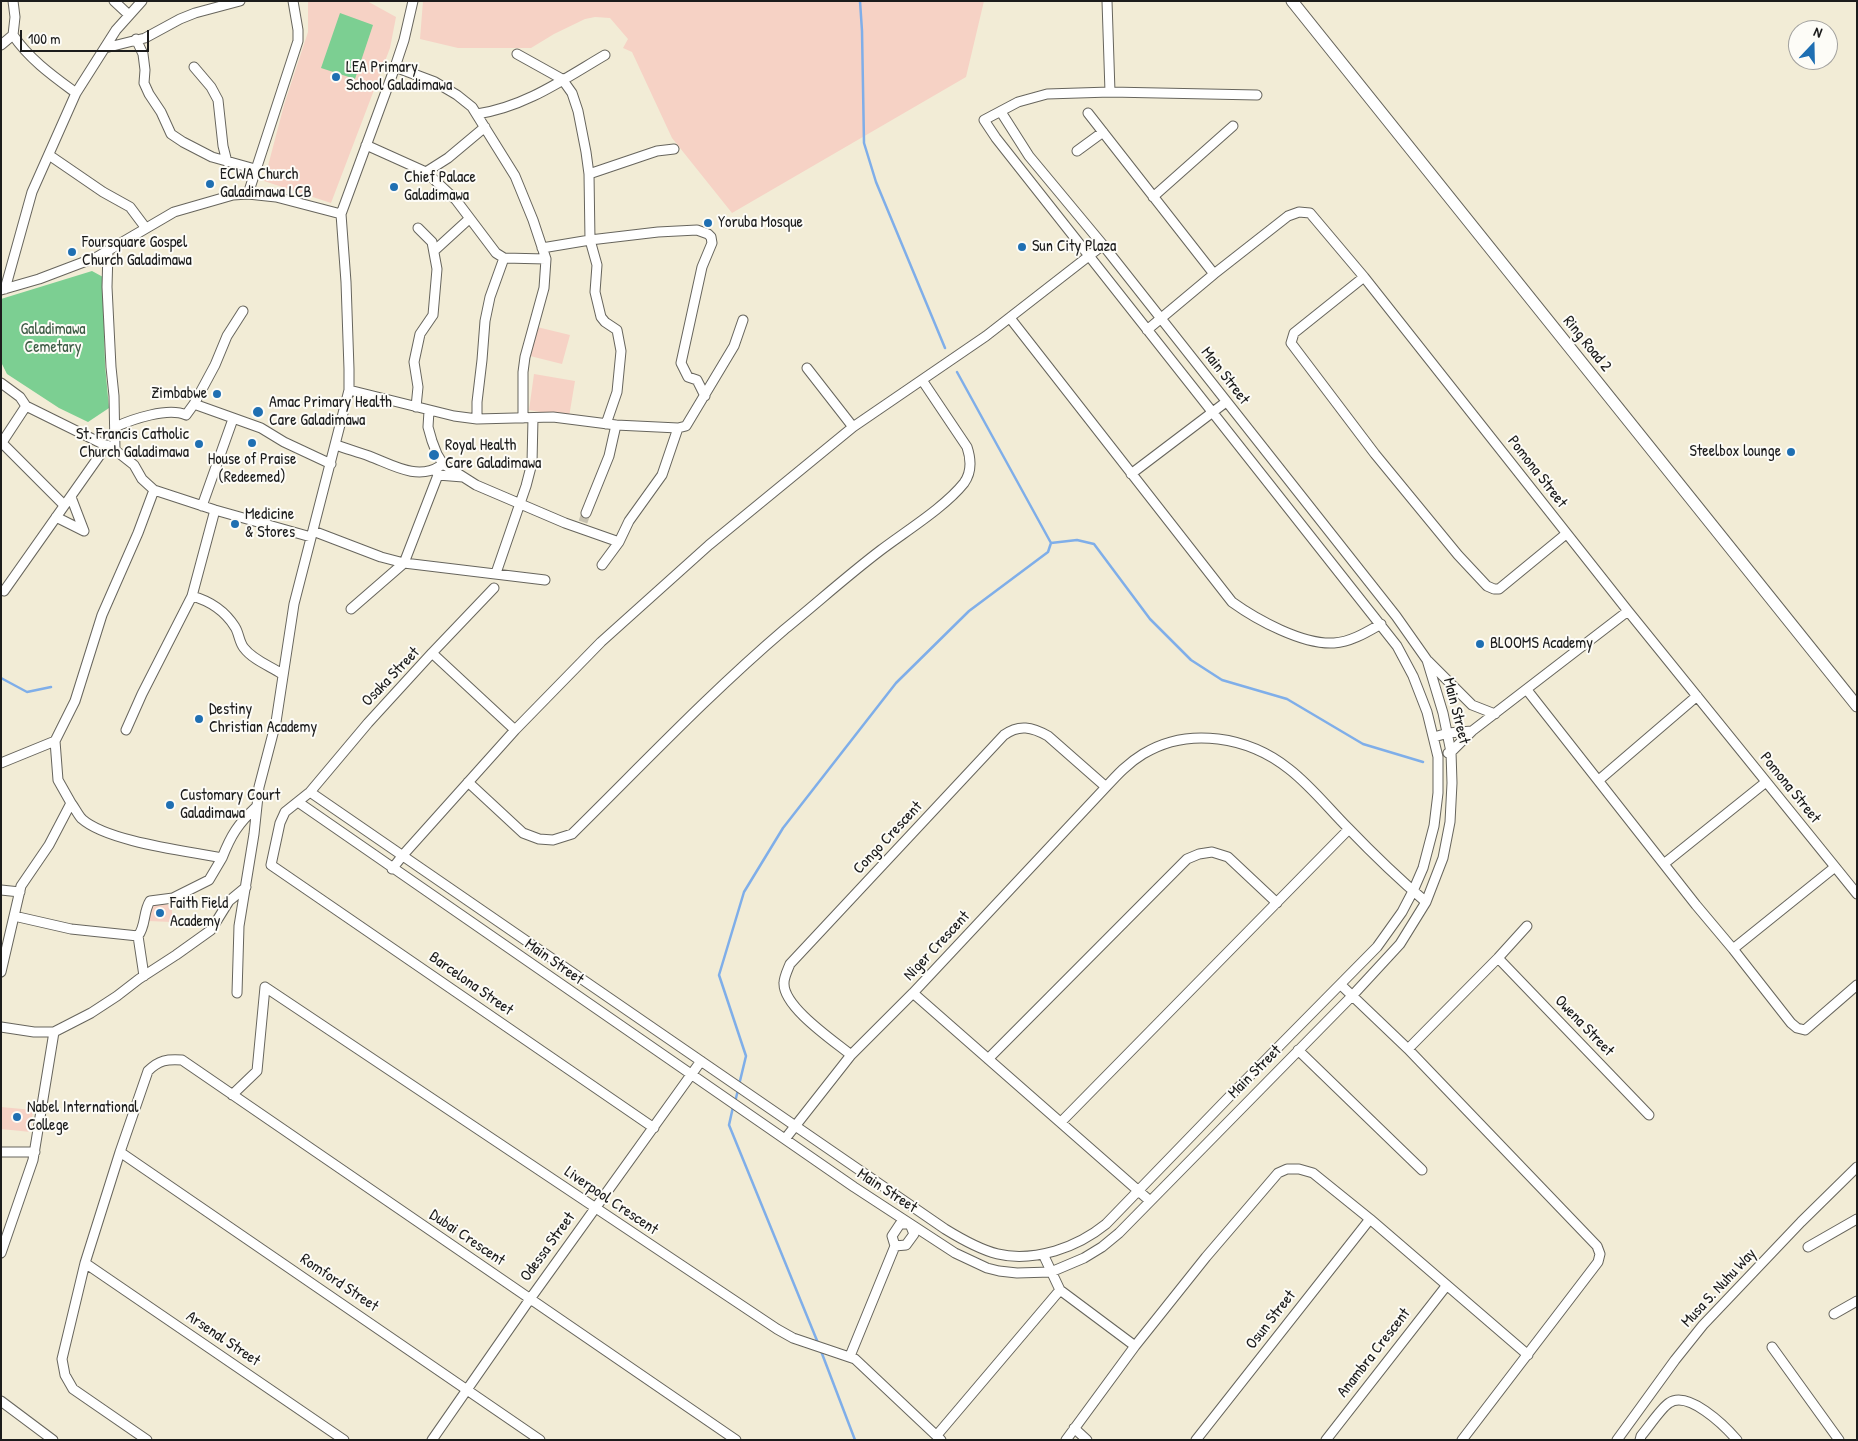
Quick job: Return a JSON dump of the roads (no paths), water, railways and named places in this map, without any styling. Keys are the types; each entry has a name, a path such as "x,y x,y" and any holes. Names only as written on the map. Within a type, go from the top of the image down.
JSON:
{"main road":[{"name":"Ring Road 2","path":"1292,1 1857,706"}],"street":[{"path":"1,45 13,36 15,17 13,1"},
{"path":"114,1 129,15"},
{"path":"3,289 32,192 76,93 116,30 142,1"},
{"path":"105,48 145,38 195,13 240,1"},
{"path":"248,194 298,41 293,1"},
{"path":"237,993 239,926 246,887 258,787 276,722 294,604 349,390 350,369 346,282 340,214 395,68 413,1"},
{"path":"1107,1 1110,92"},
{"path":"13,36 50,74 76,93"},
{"path":"136,39 143,54 144,83 172,134 212,157 255,169"},
{"path":"517,54 562,79 572,93 578,111 589,174 590,240 597,265 595,292 601,317 604,322 617,330 621,351 608,456 584,521"},
{"path":"477,114 498,110 539,95 562,79 605,56"},
{"path":"194,67 218,100 223,146 227,162"},
{"path":"395,68 435,82 457,95 472,107 515,176 533,220 546,259 544,288 525,357 523,372 523,418"},
{"path":"1001,112 1018,102 1047,94 1110,92 1257,96"},
{"name":"Main Street","path":"298,802 392,869 910,1224 955,1253 987,1268 1017,1273 1051,1272 1084,1258 1102,1247 1150,1201 1352,996 1400,944 1426,902 1443,858 1452,803 1451,752 1448,733 1427,660 1396,616 1103,245 1029,156 1001,112 984,120 1058,217 1397,646 1413,676 1427,712 1438,757 1438,793 1434,826 1423,868 1402,912 1381,942 1106,1224 1079,1243 1043,1254 1020,1258 986,1251 961,1239 794,1127 310,792"},
{"path":"1088,113 1214,274"},
{"path":"1153,196 1233,126"},
{"path":"426,172 448,158 485,127"},
{"path":"1077,151 1103,132"},
{"path":"366,145 426,172 456,200 496,253 504,258 546,259"},
{"path":"589,174 658,152 674,149"},
{"path":"49,155 130,207 145,227"},
{"path":"1018,165 1029,156"},
{"path":"3,289 76,266 108,251 145,227 183,209 233,195 248,194 276,198 340,214"},
{"path":"1058,217 1071,207"},
{"name":"Pomona Street","path":"1147,330 1288,216 1295,212 1310,213 1364,277 1566,534 1857,894"},
{"path":"434,251 469,219"},
{"path":"416,407 418,387 414,362 420,334 432,319 437,269 430,239 418,228"},
{"path":"542,248 658,232 697,230 711,237 712,243 702,267 681,363 688,376 697,380 705,396"},
{"path":"392,869 515,730 601,642 710,545 853,427 1010,318 1103,245"},
{"path":"4,591 64,505 111,447 115,428 111,367 108,251"},
{"path":"477,419 485,321 490,297 504,258"},
{"path":"1364,277 1294,334 1291,343 1375,454 1458,555 1491,588 1499,589 1566,534"},
{"path":"115,428 155,414 180,412 186,414 194,404 221,353 227,336 243,311"},
{"path":"1010,318 1232,602 1242,610 1294,635 1321,643 1345,641 1381,624"},
{"path":"349,390 429,411 477,419 553,417 611,424 678,428 686,426 705,396 734,346 743,320"},
{"path":"807,368 853,427"},
{"path":"468,782 523,833 539,839 553,840 572,834 737,672 862,565 948,499 962,485 967,478 970,465 970,455 967,447 922,380"},
{"path":"1,383 20,397 26,406 111,447 134,465 142,479 154,490 215,510 312,534 404,563 545,580"},
{"path":"1131,474 1226,402"},
{"path":"194,404 261,428 284,442 331,464"},
{"path":"26,406 2,443 64,505"},
{"path":"351,609 404,563 439,469 437,454 428,427 429,411"},
{"path":"496,573 532,463 533,418"},
{"path":"202,506 233,419"},
{"path":"602,565 619,542 629,521 662,475 678,428"},
{"path":"336,445 371,456 398,469 410,471 439,469 463,477 476,485 565,523 584,521 619,542"},
{"path":"154,490 138,533 102,615 75,701 55,741 58,780 82,819 105,832 144,843 222,858"},
{"path":"56,517 84,531 72,497"},
{"path":"126,730 142,694 192,596 215,510"},
{"path":"432,653 494,588"},
{"path":"192,596 207,601 218,608 236,628 243,648 255,658 282,674"},
{"path":"1438,757 1451,752 1472,731 1628,611"},
{"name":"Osaka Street","path":"271,865 280,823 285,812 310,792 368,723 432,653 515,730"},
{"path":"1427,660 1472,705 1495,714"},
{"path":"1527,690 1696,905 1734,948 1791,1023 1801,1030 1805,1030 1857,986"},
{"path":"1599,780 1697,696"},
{"name":"Congo Crescent","path":"852,1055 798,1011 789,999 784,983 790,964 1004,736 1011,730 1020,727 1039,730 1106,787"},
{"path":"1434,737 1448,733 1472,731"},
{"name":"Niger Crescent","path":"785,1139 852,1055 913,994 1106,787 1126,766 1157,747 1174,741 1192,739 1228,740 1257,749 1290,769 1349,829 1426,902"},
{"path":"1,763 55,741"},
{"path":"1665,864 1766,782"},
{"path":"1,972 21,886 49,846 71,803"},
{"path":"144,976 138,936 142,931 144,909 150,901 173,898 209,880 222,858 231,836 242,820 256,807"},
{"path":"1061,1122 1349,829"},
{"path":"988,1059 1187,859 1199,854 1212,852 1228,856 1277,903"},
{"name":"Barcelona Street","path":"271,865 654,1128"},
{"path":"1734,948 1835,867"},
{"path":"1,1027 34,1032 54,1032 117,996 211,930 230,901 246,887"},
{"path":"1,890 20,892"},
{"path":"14,916 71,929 138,936"},
{"path":"1408,1049 1527,926"},
{"name":"Owena Street","path":"1498,958 1649,1115"},
{"path":"1341,985 1408,1049 1597,1246 1600,1254 1598,1262 1462,1440"},
{"name":"Liverpool Crescent","path":"232,1095 257,1071 266,987 595,1208 793,1338 850,1356 861,1364 939,1438"},
{"path":"913,994 1150,1201"},
{"path":"1,1253 16,1214 35,1152 54,1032"},
{"path":"1298,1050 1422,1170"},
{"name":"Dubai Crescent","path":"120,1152 148,1071 156,1063 167,1059 182,1060 736,1440"},
{"name":"Odessa Street","path":"432,1440 530,1299 701,1061"},
{"path":"1,1152 35,1152"},
{"path":"120,1152 85,1263 62,1359 65,1375 72,1389 147,1440"},
{"name":"Romford Street","path":"120,1152 540,1440"},
{"name":"Musa S. Nuhu Way","path":"1617,1440 1703,1325 1857,1167"},
{"path":"1066,1440 1135,1346 1206,1257 1278,1173 1287,1169 1299,1169 1313,1173 1370,1219 1528,1355"},
{"path":"910,1224 918,1211"},
{"name":"Osun Street","path":"1196,1440 1370,1219"},
{"path":"1808,1247 1857,1219"},
{"path":"850,1356 896,1246 892,1236 900,1224 910,1224"},
{"path":"896,1246 906,1245 914,1234 910,1224"},
{"path":"1043,1254 1060,1290 1135,1346"},
{"name":"Arsenal Street","path":"85,1263 344,1440"},
{"name":"Anambra Crescent","path":"1326,1440 1447,1285"},
{"path":"939,1438 1060,1290"},
{"path":"1834,1314 1857,1301"},
{"path":"1772,1347 1839,1440"},
{"path":"1640,1440 1641,1436 1668,1403 1681,1399 1692,1403 1737,1440"},
{"path":"1,1401 53,1440"},
{"path":"1074,1428 1087,1440"}],"waterway":[{"path":"860,1 864,143 876,182 945,348"},
{"path":"739,1085 746,1056 719,975 744,892 783,828 896,683 969,611 1048,552 1051,543 957,372"},
{"path":"1051,543 1077,540 1094,544 1150,619 1191,660 1222,680 1287,699 1363,744 1423,762"},
{"path":"1,678 27,692 51,687"},
{"path":"735,1102 738,1090"},
{"path":"733,1107 729,1125 818,1343"},
{"path":"821,1351 855,1440"}],"tunnel":[{"path":"583,522 586,513"}],"place":[{"name":"LEA Primary School Galadimawa","path":"336,77"},
{"name":"ECWA Church Galadimawa LCB","path":"210,184"},
{"name":"Chief Palace Galadimawa","path":"394,187"},
{"name":"Yoruba Mosque","path":"708,223"},
{"name":"Sun City Plaza","path":"1022,247"},
{"name":"Foursquare Gospel Church Galadimawa","path":"72,252"},
{"name":"Zimbabwe","path":"217,394"},
{"name":"Amac Primary Health Care Galadimawa","path":"258,412"},
{"name":"House of Praise (Redeemed)","path":"252,443"},
{"name":"St. Francis Catholic Church Galadimawa","path":"199,444"},
{"name":"Steelbox lounge","path":"1791,452"},
{"name":"Royal Health Care Galadimawa","path":"434,455"},
{"name":"Medicine & Stores","path":"235,524"},
{"name":"BLOOMS Academy","path":"1480,644"},
{"name":"Destiny Christian Academy","path":"199,719"},
{"name":"Customary Court Galadimawa","path":"170,805"},
{"name":"Faith Field Academy","path":"160,913"},
{"name":"Nabel International College","path":"17,1117"}],"park label":[{"name":"Galadimawa Cemetary","path":"53,339"}]}
